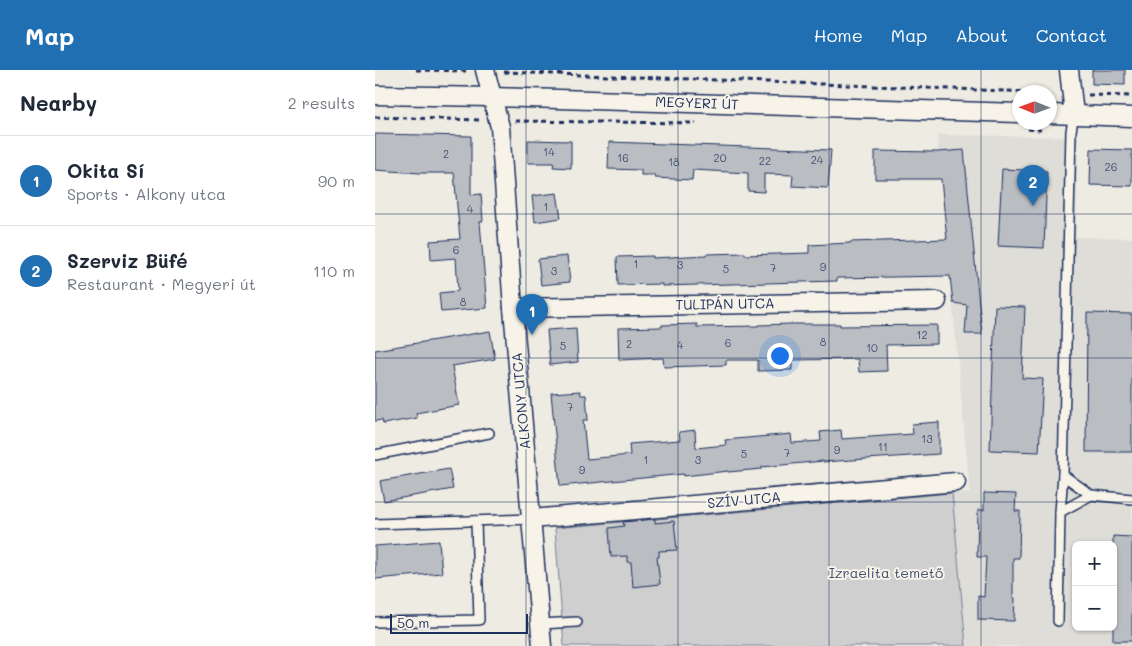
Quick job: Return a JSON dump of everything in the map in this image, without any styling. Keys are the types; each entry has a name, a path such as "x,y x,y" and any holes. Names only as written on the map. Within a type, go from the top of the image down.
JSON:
{"street":[{"path":"1069,70 1074,114"},
{"name":"ALKONY UTCA","path":"485,71 500,127 513,308 542,646"},
{"name":"MEGYERI ÚT","path":"375,96 491,97 1012,113"},
{"path":"1057,114 1132,116"},
{"name":"TULIPÁN UTCA","path":"513,308 937,301"},
{"name":"SZÍV UTCA","path":"531,518 956,482"}],"lane":[{"path":"1057,622 1063,475 1071,130 1074,114"},
{"path":"375,455 489,432"},
{"path":"1063,475 1091,495 1132,499"},
{"path":"1060,512 1091,495"},
{"path":"375,524 531,518"},
{"path":"375,622 479,620 476,521"},
{"path":"540,624 577,622"}],"path":[{"path":"416,70 1012,91"}],"shaded area":[{"path":"937,135 1078,137 1076,237 1132,238 1132,646 966,646 952,493 970,493"}],"green space":[{"name":"Izraelita temető","path":"952,493 966,646 564,646 555,528"}],"building":[{"path":"1092,70 1125,70 1125,85 1092,84"},
{"path":"375,134 471,136 471,195 481,194 483,221 480,222 487,308 441,312 439,293 458,291 456,258 431,260 430,241 460,239 454,173 375,170"},
{"path":"528,140 571,141 571,168 553,167 554,163 528,163"},
{"path":"609,142 831,150 828,188 792,186 793,175 764,174 764,192 748,191 748,173 693,170 692,180 655,178 655,175 641,175 641,170 608,169"},
{"path":"1091,149 1132,150 1132,186 1090,185"},
{"path":"964,150 982,334 965,334 967,305 953,303 950,276 837,278 837,281 662,286 662,284 618,285 617,257 653,256 653,258 706,254 809,253 809,245 947,239 941,179 875,179 875,151 938,152"},
{"path":"1002,169 1047,171 1044,248 998,246"},
{"path":"557,193 561,218 535,222 532,196"},
{"path":"567,256 570,282 541,285 538,259"},
{"path":"995,306 1025,307 1022,378 1043,379 1039,452 990,450"},
{"path":"1087,313 1132,314 1132,452 1086,452"},
{"path":"697,324 697,327 791,324 840,324 840,326 937,325 937,344 886,345 887,371 859,372 858,359 792,360 792,370 758,371 758,360 726,360 726,365 664,367 663,358 619,360 618,328"},
{"path":"576,328 578,362 550,365 547,330"},
{"path":"490,331 495,359 452,366 459,405 416,413 417,418 383,424 382,420 375,421 375,350"},
{"path":"580,391 581,395 586,395 588,420 583,420 587,459 630,455 629,444 680,440 679,432 695,430 696,448 726,445 725,440 791,434 792,443 821,441 820,432 841,430 842,439 913,434 912,424 939,422 939,454 823,461 762,467 762,469 684,476 684,474 560,486 551,393"},
{"path":"449,469 453,489 384,501 380,481"},
{"path":"984,493 1016,494 1015,511 1020,511 1019,558 1013,558 1014,621 978,620 978,596 984,597 986,557 977,557 978,510 984,510"},
{"path":"655,519 655,523 674,521 677,550 659,551 659,557 657,557 660,584 633,587 631,562 627,562 627,556 611,557 609,528 624,526 623,522"},
{"path":"1113,536 1132,537 1132,641 1113,641 1113,631 1117,631 1117,541 1113,541"},
{"path":"439,541 442,573 375,579 375,546"}],"place":[{"name":"Szerviz Büfé","path":"1033,206"},
{"name":"Okita Sí","path":"532,335"}]}
